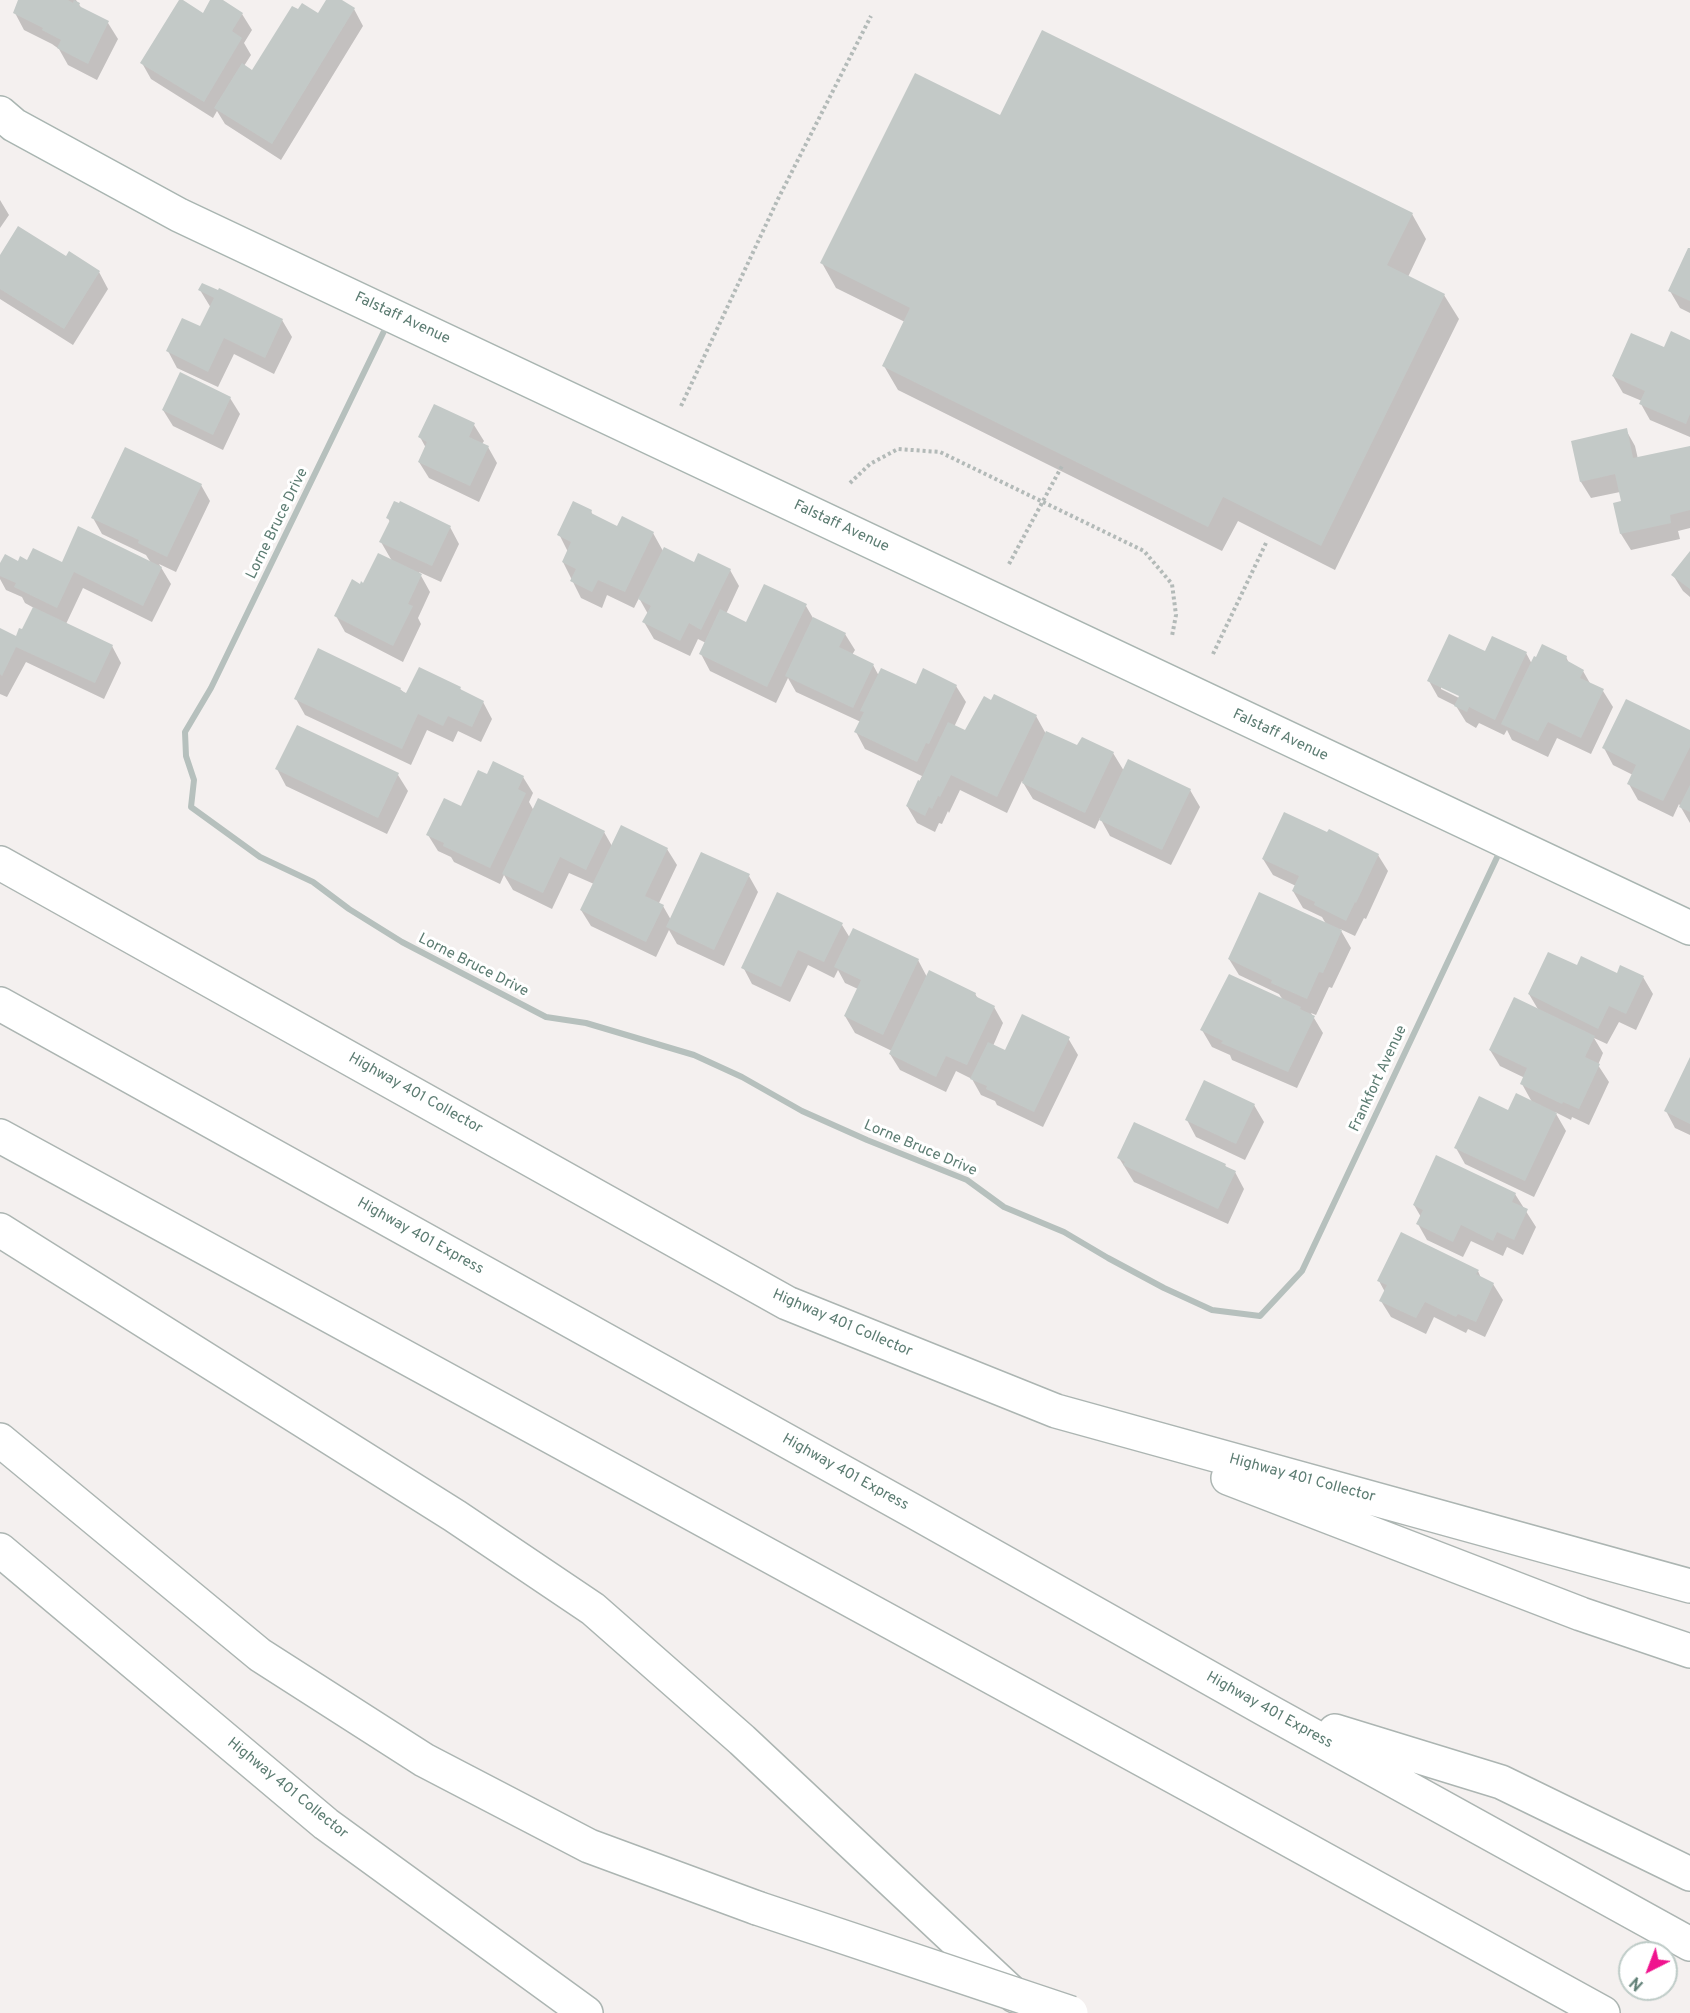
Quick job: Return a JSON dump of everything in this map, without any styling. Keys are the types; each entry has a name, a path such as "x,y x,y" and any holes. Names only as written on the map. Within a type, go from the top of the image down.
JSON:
{"main road":[{"name":"Falstaff Avenue","path":"0,113 14,125 179,215 1690,928"},
{"name":"Highway 401 Collector","path":"0,863 787,1303 1056,1411 1690,1586"},
{"name":"Highway 401 Express","path":"0,1004 1690,1944"},
{"path":"0,1136 1603,2013"},
{"path":"0,1230 455,1516 593,1609 742,1740 1033,2013"},
{"path":"1056,1411 1581,1614 1690,1651"},
{"path":"0,1440 260,1655 424,1760 589,1846 758,1908 1071,2013"},
{"name":"Highway 401 Collector","path":"0,1550 326,1824 586,2013"},
{"path":"1270,1712 1501,1782 1690,1874"}],"street":[{"name":"Lorne Bruce Drive","path":"392,315 211,688 185,732 186,756 194,780 191,807 260,857 313,882 349,909 402,942 546,1017 586,1023 694,1055 867,1140 967,1180 1004,1206 1064,1232 1164,1288 1212,1310 1260,1316"},
{"name":"Frankfort Avenue","path":"1260,1316 1302,1271 1504,842"}],"path":[{"path":"681,406 778,199 871,16"},
{"path":"850,483 870,464 898,449 940,452 1144,551 1166,574 1172,584 1176,615 1172,636"},
{"path":"1009,564 1063,464"},
{"path":"1213,654 1266,543"}],"building":[{"path":"18,0 68,0 73,3 74,0 80,3 79,6 109,21 88,64 57,48 61,40 13,13"},
{"path":"179,0 183,0 203,13 210,0 223,0 243,13 232,31 242,38 204,102 140,63"},
{"path":"326,0 342,0 355,8 272,144 214,108 242,63 252,70 292,6 298,9 302,3 318,13"},
{"path":"1042,30 1413,213 1387,265 1445,294 1321,546 1223,497 1208,527 882,366 910,308 820,263 915,73 1000,115"},
{"path":"18,226 66,256 69,251 100,271 64,329 0,289 0,255"},
{"path":"1690,248 1690,301 1668,291"},
{"path":"202,283 218,290 219,288 283,319 265,358 224,338 208,372 166,351 182,318 200,326 214,298 198,290"},
{"path":"1671,331 1690,340 1690,414 1686,424 1639,404 1645,391 1612,376 1631,333 1664,347"},
{"path":"180,372 231,397 213,435 162,410"},
{"path":"434,404 475,423 469,437 489,446 470,486 418,462 427,442 418,437"},
{"path":"1627,428 1633,458 1690,446 1690,510 1670,515 1671,523 1620,534 1613,503 1621,501 1615,474 1580,482 1571,441"},
{"path":"125,447 202,484 167,557 138,543 139,540 91,518"},
{"path":"394,501 399,503 400,501 451,526 432,566 379,542 390,520 386,518"},
{"path":"573,501 617,526 622,516 654,532 625,592 598,580 592,592 570,581 576,569 562,562 571,542 557,535"},
{"path":"78,526 162,567 143,606 74,572 57,608 14,587 16,583 0,576 0,563 5,554 18,561 20,556 27,560 33,548 62,562"},
{"path":"664,547 694,562 698,553 731,569 701,630 689,623 680,641 642,622 651,606 638,599"},
{"path":"1690,551 1690,589 1671,575"},
{"path":"378,553 422,574 408,604 413,606 393,646 334,616 352,579 360,584 361,581 363,583"},
{"path":"764,584 807,604 767,687 699,654 720,609 746,622"},
{"path":"33,607 113,645 95,683 16,647 2,676 0,674 0,628 16,636"},
{"path":"813,617 846,633 839,647 874,664 853,708 785,676"},
{"path":"1449,634 1485,651 1492,636 1527,652 1495,720 1469,707 1467,712 1454,706 1459,696 1427,681"},
{"path":"1542,644 1567,656 1566,660 1584,670 1580,678 1604,689 1581,738 1548,722 1538,741 1501,724"},
{"path":"318,648 401,688 400,690 406,693 419,667 484,701 472,727 448,716 443,726 418,714 402,749 294,699"},
{"path":"881,668 916,684 923,668 957,685 929,744 926,743 917,762 854,732 864,712 860,711"},
{"path":"994,694 1037,715 997,797 951,775 940,797 938,796 932,809 929,807 925,816 906,806 948,722 965,730 984,696 991,700"},
{"path":"1626,699 1690,730 1690,747 1663,801 1627,784 1636,765 1602,748"},
{"path":"297,725 399,773 378,818 275,769"},
{"path":"1046,731 1077,745 1082,737 1114,752 1085,813 1022,783"},
{"path":"1128,759 1191,789 1162,850 1099,820"},
{"path":"493,761 524,776 518,789 526,793 490,868 443,846 444,843 426,835 444,798 461,806 478,770 487,774"},
{"path":"1690,785 1690,812 1679,807"},
{"path":"538,798 605,831 586,870 560,857 543,893 502,874"},
{"path":"1284,812 1327,832 1329,829 1379,854 1346,921 1292,891 1299,876 1262,859"},
{"path":"621,825 668,848 645,896 664,905 646,942 580,910"},
{"path":"701,852 750,874 714,950 666,927"},
{"path":"777,892 843,923 824,962 798,950 781,987 741,968"},
{"path":"1259,892 1342,930 1323,973 1319,972 1307,999 1271,983 1272,980 1228,959"},
{"path":"853,928 919,959 883,1035 844,1016 861,980 834,967"},
{"path":"1548,952 1577,965 1581,956 1617,973 1620,965 1644,976 1626,1014 1609,1006 1598,1029 1528,994"},
{"path":"929,970 976,993 975,996 995,1006 967,1065 946,1056 936,1077 889,1054"},
{"path":"1229,974 1301,1007 1300,1009 1315,1016 1288,1072 1221,1043 1223,1041 1200,1030"},
{"path":"1514,997 1595,1036 1585,1057 1600,1064 1579,1109 1563,1102 1562,1104 1520,1084 1527,1068 1489,1050"},
{"path":"1022,1014 1070,1037 1034,1112 970,1079 988,1042 1005,1050"},
{"path":"1690,1057 1690,1124 1664,1111"},
{"path":"1204,1080 1255,1104 1236,1144 1185,1120"},
{"path":"1516,1093 1557,1113 1525,1181 1454,1148 1479,1096 1508,1110"},
{"path":"1134,1122 1226,1164 1225,1166 1236,1171 1218,1209 1123,1165 1125,1162 1117,1158"},
{"path":"1436,1155 1516,1193 1512,1202 1528,1209 1514,1240 1497,1232 1493,1241 1461,1225 1453,1242 1416,1224 1423,1210 1413,1205"},
{"path":"1401,1232 1479,1270 1476,1274 1494,1283 1476,1322 1458,1314 1456,1317 1425,1302 1416,1318 1379,1301 1387,1285 1377,1281"}]}
